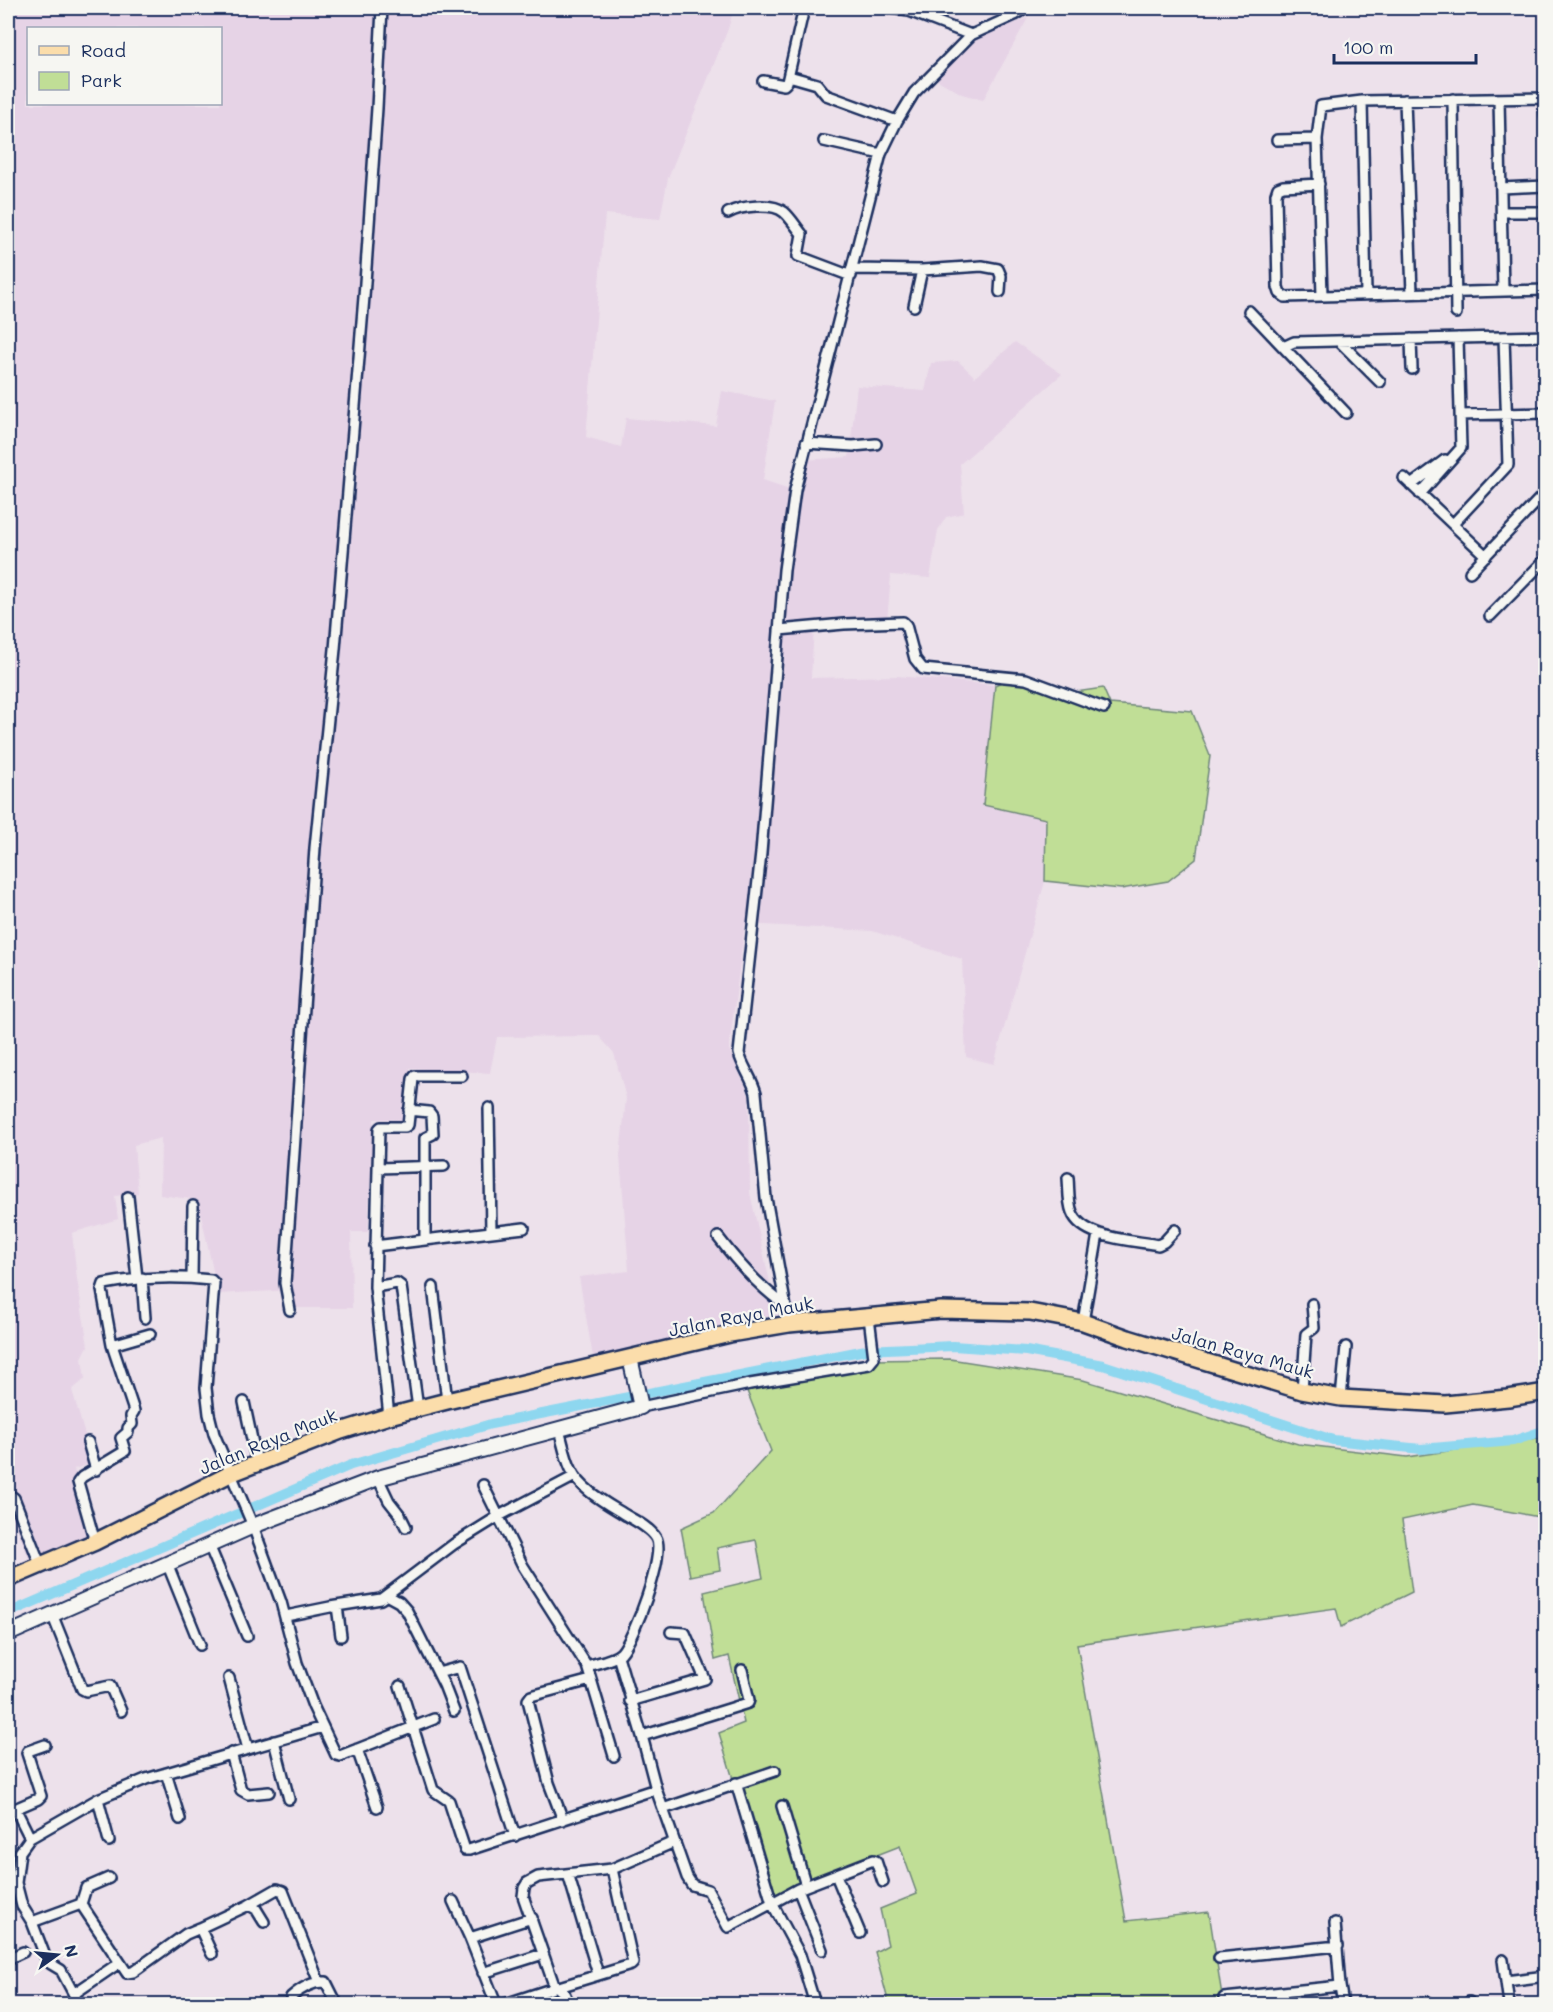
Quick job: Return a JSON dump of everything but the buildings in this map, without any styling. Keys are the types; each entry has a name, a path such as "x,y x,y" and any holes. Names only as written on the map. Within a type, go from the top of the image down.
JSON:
{"main road":[{"name":"Jalan Raya Mauk","path":"8,1579 95,1542 233,1478 257,1463 341,1431 447,1401 631,1363 730,1334 789,1324 869,1321 941,1310 1005,1311 1061,1317 1083,1322 1302,1391 1341,1398 1445,1404 1545,1392"}],"street":[{"path":"290,1310 285,1284 315,848 335,649 363,309 382,8"},
{"path":"763,81 784,85 789,76 804,8"},
{"path":"891,8 909,11 971,35"},
{"path":"789,1324 766,1198 756,1093 739,1053 761,854 784,570 795,490 881,154 914,93 971,35 1016,15 1026,8"},
{"path":"789,76 817,84 826,95 897,121"},
{"path":"1322,295 1317,139 1321,106 1362,101 1545,98 1545,117"},
{"path":"1453,99 1456,313"},
{"path":"1499,99 1503,291"},
{"path":"1405,100 1412,293"},
{"path":"1362,101 1366,294"},
{"path":"1277,140 1317,139"},
{"path":"824,141 881,154"},
{"path":"1319,184 1278,188 1276,194 1278,287 1280,293 1285,297 1545,290"},
{"path":"1501,188 1545,186"},
{"path":"728,213 742,208 779,208 802,234 798,256 852,273 982,266 998,269 1001,276 1000,292"},
{"path":"1502,212 1545,212"},
{"path":"914,306 922,270"},
{"path":"1248,311 1346,413"},
{"path":"1283,347 1294,342 1545,336"},
{"path":"1453,524 1508,465 1504,337"},
{"path":"1420,494 1461,447 1458,338"},
{"path":"1411,339 1412,369"},
{"path":"1339,341 1380,382"},
{"path":"1460,415 1545,413"},
{"path":"806,443 853,446 876,444"},
{"path":"1412,485 1461,447"},
{"path":"1404,478 1486,556"},
{"path":"1470,572 1545,492"},
{"path":"1490,616 1545,559"},
{"path":"779,630 844,624 903,622 906,625 915,659 923,669 1026,679 1104,708"},
{"path":"389,1416 375,1287 379,1129 408,1126 415,1076 462,1076"},
{"path":"489,1108 491,1232"},
{"path":"409,1110 432,1114 433,1134 425,1138 425,1240"},
{"path":"378,1168 444,1166"},
{"path":"1068,1178 1072,1213 1082,1226 1098,1234 1158,1245 1175,1230"},
{"path":"128,1197 145,1318"},
{"path":"192,1278 193,1206"},
{"path":"375,1246 524,1228"},
{"path":"1083,1322 1098,1234"},
{"path":"718,1237 738,1263 773,1297 785,1305"},
{"path":"95,1542 78,1485 79,1480 125,1451 121,1438 132,1424 131,1416 134,1411 112,1345 104,1284 140,1278 211,1280 214,1283 207,1388 209,1414 214,1434 286,1616 297,1663 336,1755 340,1756 434,1719"},
{"path":"375,1287 398,1283 401,1286 418,1408"},
{"path":"433,1287 447,1401"},
{"path":"1302,1391 1306,1334 1314,1328 1312,1304"},
{"path":"8,1634 208,1545 251,1523 378,1478 559,1430 640,1403 869,1364 873,1361 874,1354 869,1321"},
{"path":"112,1345 150,1334"},
{"path":"1341,1398 1346,1347"},
{"path":"631,1363 640,1403"},
{"path":"244,1402 257,1463"},
{"path":"559,1430 571,1470 575,1476 603,1501 641,1524 654,1535 658,1547 652,1582 630,1639 618,1656 586,1666"},
{"path":"88,1442 96,1470"},
{"path":"286,1616 373,1602 388,1596 454,1544 499,1515 575,1476"},
{"path":"378,1478 406,1527"},
{"path":"483,1485 523,1566 586,1666 614,1756"},
{"path":"8,1494 14,1498 40,1564"},
{"path":"208,1545 248,1636"},
{"path":"167,1563 200,1645"},
{"path":"388,1596 399,1602 407,1611 438,1673 454,1712"},
{"path":"337,1606 341,1636"},
{"path":"52,1614 81,1689 86,1691 110,1686 121,1712"},
{"path":"630,1701 705,1679 685,1633 671,1632"},
{"path":"618,1656 656,1789 689,1882 695,1887 708,1890 728,1927 802,1888 873,1860 876,1861 883,1882"},
{"path":"438,1673 460,1667 515,1836"},
{"path":"642,1736 748,1703 742,1670"},
{"path":"229,1678 248,1749"},
{"path":"563,1820 549,1784 528,1700 531,1696 591,1680"},
{"path":"400,1686 433,1790 448,1801 465,1850 515,1836 656,1789"},
{"path":"79,2004 61,1970 51,1964 45,1956 32,1922 22,1906 16,1883 20,1852 30,1838 98,1799 137,1783 323,1727"},
{"path":"274,1741 290,1799"},
{"path":"30,1838 12,1811 41,1796 27,1753 45,1745"},
{"path":"357,1749 377,1807"},
{"path":"231,1753 241,1790 248,1794 268,1792"},
{"path":"663,1809 775,1771"},
{"path":"166,1773 180,1819"},
{"path":"736,1783 772,1903 800,1955 815,2004"},
{"path":"98,1799 109,1840"},
{"path":"782,1806 802,1888 822,1950"},
{"path":"569,2004 564,1993 556,1986 543,1954 523,1896 527,1883 538,1877 612,1869 674,1842"},
{"path":"505,2004 556,1986 631,1965 634,1960 612,1869"},
{"path":"568,1874 598,1974"},
{"path":"836,1875 860,1933"},
{"path":"81,1904 86,1888 109,1878"},
{"path":"81,1904 127,1973 133,1972 186,1934 249,1905 276,1889 284,1891 319,1982"},
{"path":"453,1901 496,2004"},
{"path":"32,1922 81,1904"},
{"path":"249,1905 256,1909 264,1922"},
{"path":"470,1938 531,1918"},
{"path":"1335,1923 1343,2004"},
{"path":"200,1928 212,1954"},
{"path":"1219,1958 1338,1946"},
{"path":"8,1959 23,1952"},
{"path":"483,1973 543,1954"},
{"path":"1503,1960 1509,2004"},
{"path":"75,1993 119,1963"},
{"path":"1506,1981 1545,1976"},
{"path":"291,2004 292,1995 319,1982 326,1982 337,2004"},
{"path":"1224,1998 1340,1986"}],"shaded area":[{"path":"8,8 734,8 728,29 668,178 660,219 605,214 586,437 621,447 626,418 716,426 722,391 775,401 763,480 796,491 804,460 849,457 857,386 925,391 931,363 958,361 975,377 1015,342 1062,374 960,464 964,513 946,517 938,530 930,578 891,575 887,621 814,627 811,678 897,676 995,685 983,805 1046,819 1045,881 994,1064 966,1057 962,959 872,931 745,924 729,1049 749,1095 750,1193 777,1314 593,1357 579,1277 629,1271 620,1156 626,1098 614,1053 599,1036 497,1037 490,1073 410,1068 406,1120 374,1119 368,1232 351,1232 352,1308 293,1308 292,1290 218,1294 198,1200 160,1195 161,1138 134,1145 138,1193 115,1196 118,1219 72,1233 88,1346 82,1358 85,1379 72,1390 93,1463 74,1469 93,1536 30,1561 13,1517 8,1519"},
{"path":"1028,18 983,100 962,94 927,74 979,36"}],"green space":[{"path":"1022,672 1062,694 1103,688 1110,704 1192,711 1210,756 1196,859 1168,881 1121,889 1045,881 1046,819 983,805 995,685"},
{"path":"950,1359 1083,1380 1298,1444 1407,1457 1545,1437 1545,1518 1473,1505 1402,1520 1412,1592 1341,1627 1336,1608 1077,1644 1126,1921 1209,1912 1223,2002 1194,2004 889,2004 875,1952 888,1945 880,1909 917,1894 900,1846 769,1897 719,1733 744,1723 729,1656 715,1660 704,1592 763,1578 756,1540 717,1548 720,1570 690,1576 681,1528 714,1513 771,1451 743,1381 871,1360"}],"waterway":[{"path":"8,1613 351,1465 491,1424 866,1350 953,1346 1026,1351 1103,1365 1333,1440 1421,1449 1513,1441 1546,1430"}]}
